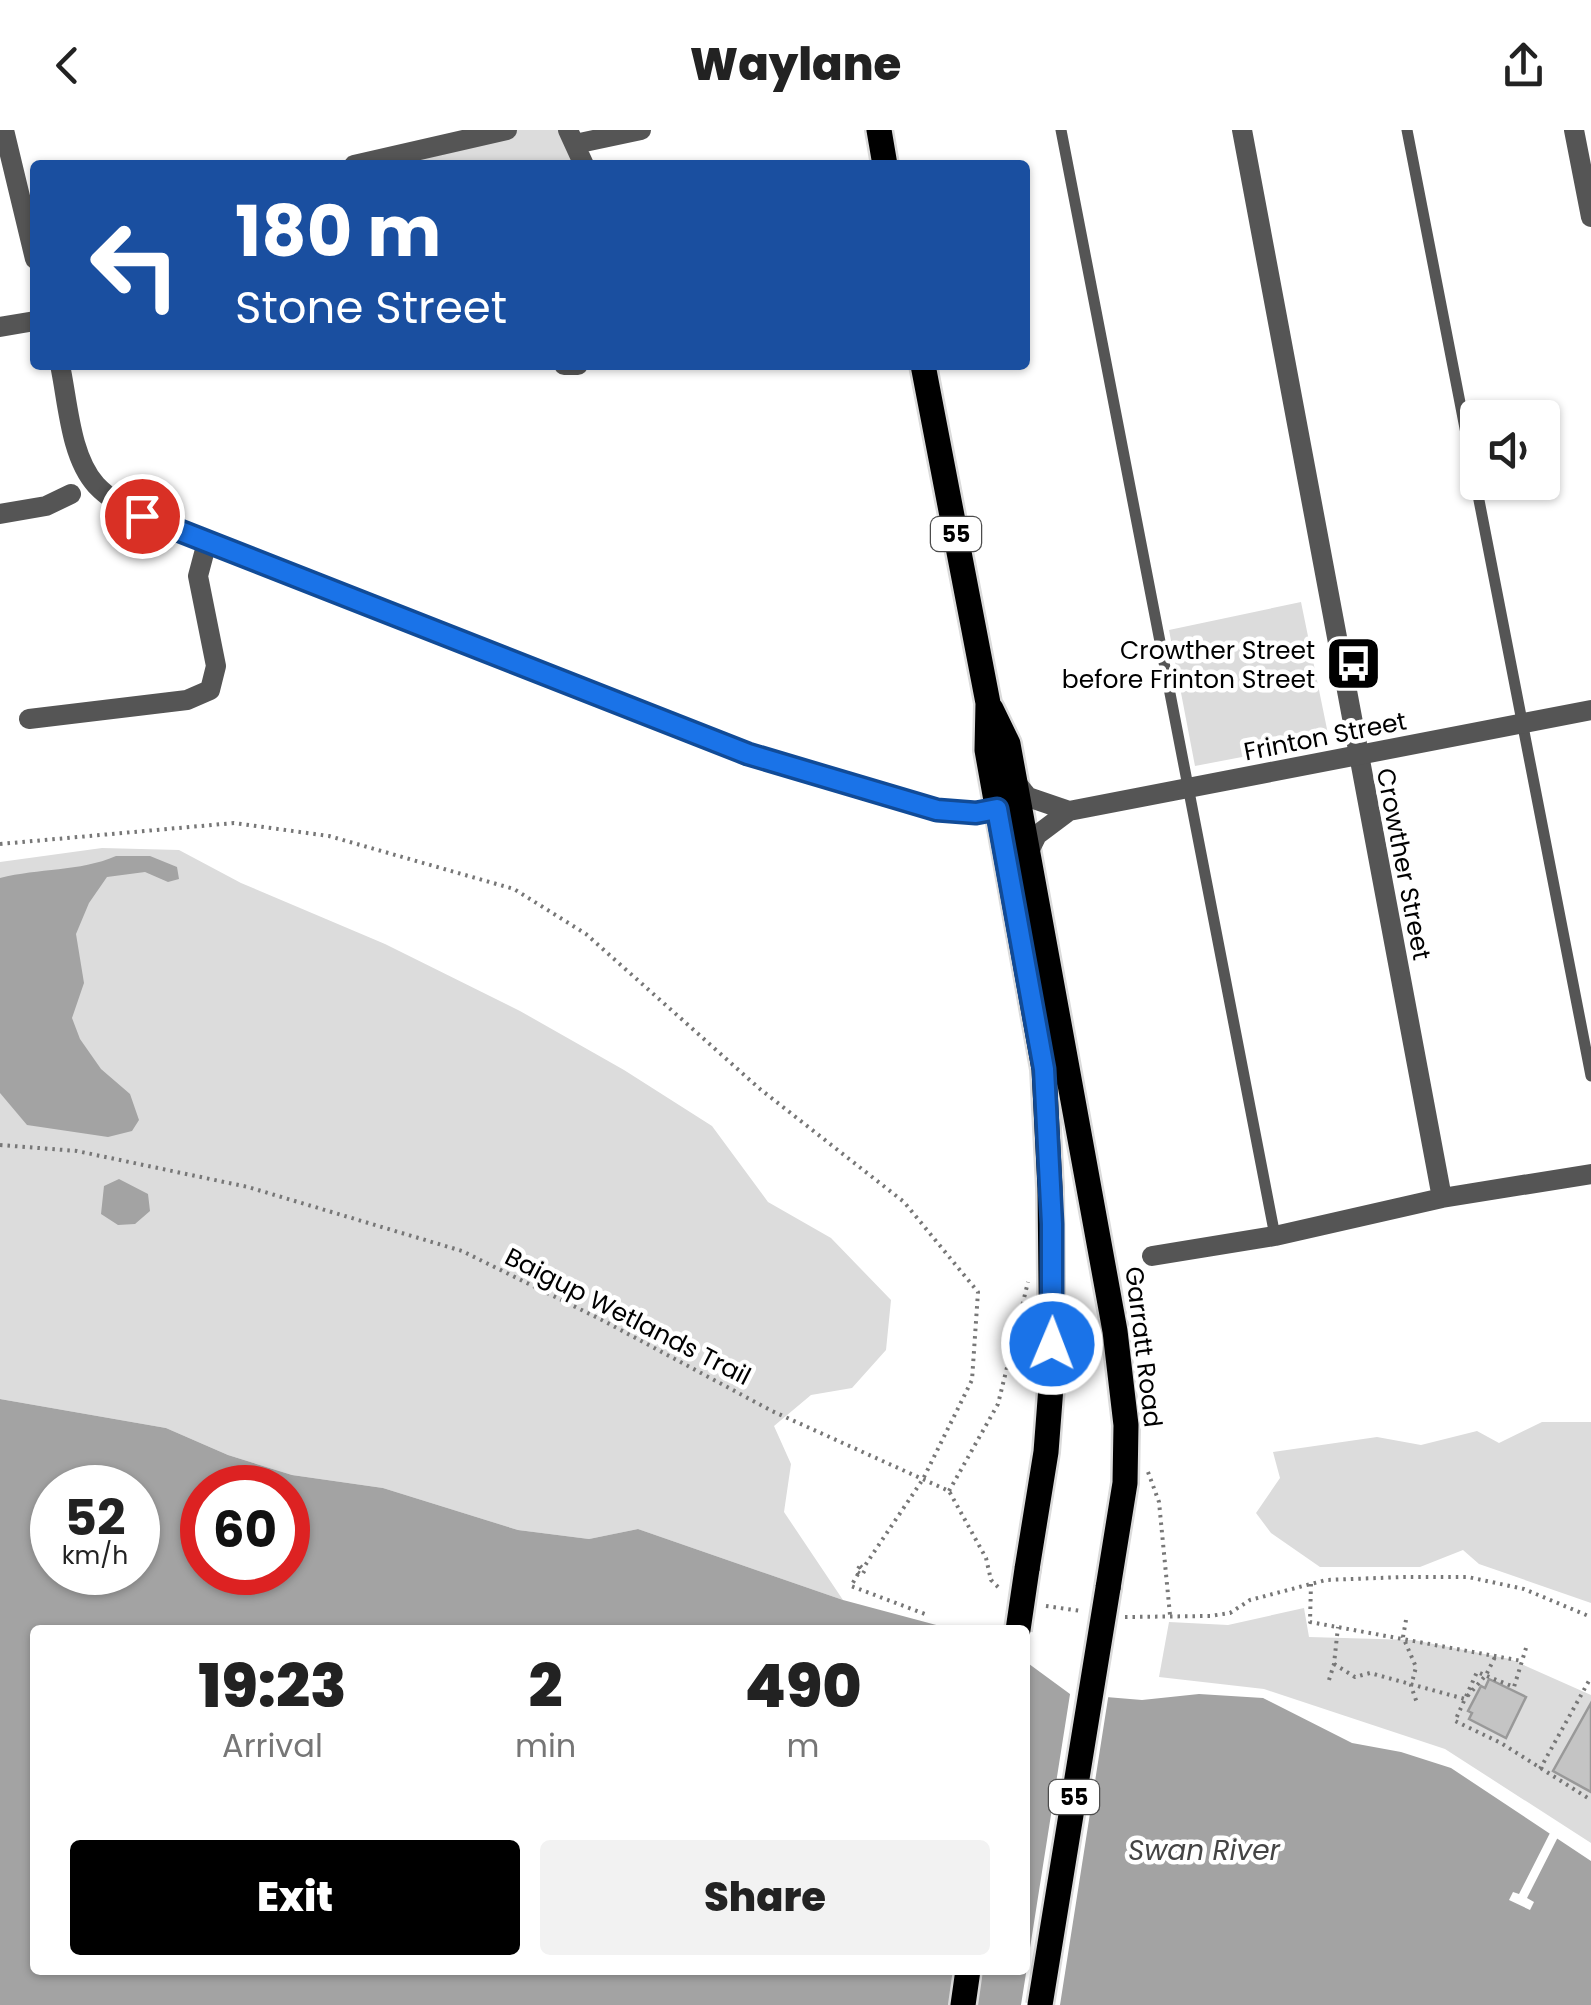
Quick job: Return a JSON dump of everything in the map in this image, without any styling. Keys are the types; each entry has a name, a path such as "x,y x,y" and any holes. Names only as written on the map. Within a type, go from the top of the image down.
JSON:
{"main road":[{"path":"879,130 884,160"},
{"name":"Garratt Road","path":"925,370 988,703 987,750 1010,798 1028,853 1116,1332 1126,1426 1125,1482 1040,2005"},
{"name":"Garratt Road","path":"1010,798 1044,1069 1052,1224 1052,1374 1046,1452 1019,1625"},
{"path":"963,2005 967,1975"}],"street":[{"path":"4,130 30,223"},
{"path":"376,160 507,130"},
{"path":"582,160 572,137 641,130"},
{"name":"Crowther Street","path":"1242,130 1442,1198"},
{"path":"1574,130 1591,217"},
{"path":"0,327 30,322"},
{"path":"61,370 79,453 94,482 113,500 142,516 748,754 937,810 976,813 1010,798 1028,797 1069,811"},
{"path":"0,514 46,506 71,494"},
{"path":"29,719 187,700 210,690 216,666 198,576 207,542"},
{"name":"Frinton Street","path":"1069,811 1591,710"},
{"path":"1028,853 1036,835 1069,811"},
{"path":"1152,1256 1275,1236 1442,1198 1591,1174"}],"lane":[{"path":"1062,130 1275,1236"},
{"path":"1407,130 1591,1076"}],"path":[{"path":"0,844 234,823 328,836 514,889 586,934 760,1089 904,1202 978,1292 972,1380 922,1479 864,1566 857,1568 851,1586 925,1614"},
{"name":"Baigup Wetlands Trail","path":"0,1145 78,1152 248,1187 462,1251 772,1410 949,1491"},
{"path":"1004,1593 991,1580 980,1545 949,1491 998,1404 1028,1278"},
{"path":"1146,1466 1158,1502 1170,1614"},
{"path":"1112,1615 1210,1616 1230,1613 1250,1600 1326,1580 1404,1576 1468,1577 1524,1589 1591,1617"},
{"path":"1311,1584 1310,1622 1522,1661"},
{"path":"1043,1606 1095,1613"},
{"path":"1406,1620 1403,1638 1416,1667 1411,1686 1417,1704"},
{"path":"1329,1680 1338,1627"},
{"path":"1526,1648 1514,1687 1477,1672 1455,1721 1501,1743 1591,1800"},
{"path":"1486,1675 1496,1655"},
{"path":"1334,1664 1354,1677 1370,1674 1465,1699"},
{"path":"1540,1770 1590,1679"}],"shaded area":[{"path":"510,130 568,130 582,160 391,160"},
{"path":"1301,602 1328,734 1321,742 1195,766 1169,630"},
{"path":"102,848 179,850 241,883 385,944 520,1011 712,1126 768,1202 831,1238 891,1300 886,1350 852,1388 811,1395 774,1426 791,1464 784,1512 843,1600 638,1529 589,1539 518,1530 383,1488 310,1478 310,1465 260,1465 166,1428 0,1399 0,862"},
{"path":"1542,1422 1591,1422 1591,1603 1479,1564 1463,1550 1420,1567 1320,1567 1271,1533 1256,1513 1280,1478 1273,1452 1377,1437 1421,1445 1477,1431 1499,1443"},
{"path":"1304,1608 1309,1637 1413,1640 1510,1659 1591,1695 1591,1843 1445,1749 1264,1689 1159,1677 1169,1622 1228,1625"}],"water":[{"path":"116,856 150,856 177,867 179,879 168,882 145,872 107,877 89,903 76,934 84,983 72,1018 80,1039 101,1069 130,1094 139,1120 132,1131 108,1137 27,1125 0,1093 0,878 88,865"},
{"path":"119,1179 148,1194 150,1211 135,1224 118,1225 101,1214 104,1186"},
{"name":"Swan River","path":"0,1399 166,1428 260,1465 180,1465 180,1595 310,1595 310,1478 383,1488 518,1530 589,1539 638,1529 843,1600 936,1625 30,1625 30,1975 1030,1975 1030,1665 1070,1694 1142,1700 1199,1694 1263,1698 1352,1743 1401,1752 1451,1768 1591,1861 1591,2005 0,2005"}],"pier":[{"path":"1071,1688 1109,1692 1060,2005 1021,2005 1026,1975 1030,1975 1030,1948"},
{"path":"1551,1831 1559,1835 1527,1898 1534,1902 1530,1910 1509,1900 1513,1892 1519,1894"}],"building":[{"path":"1489,1679 1526,1697 1506,1738 1469,1719 1472,1713 1468,1711"},
{"path":"1591,1703 1591,1792 1553,1771"}],"place":[{"name":"Crowther Street before Frinton Street","path":"1354,664"}],"route":[{"path":"142,516 748,754 937,810 976,813 997,809 1044,1069 1052,1224 1052,1344"}]}
